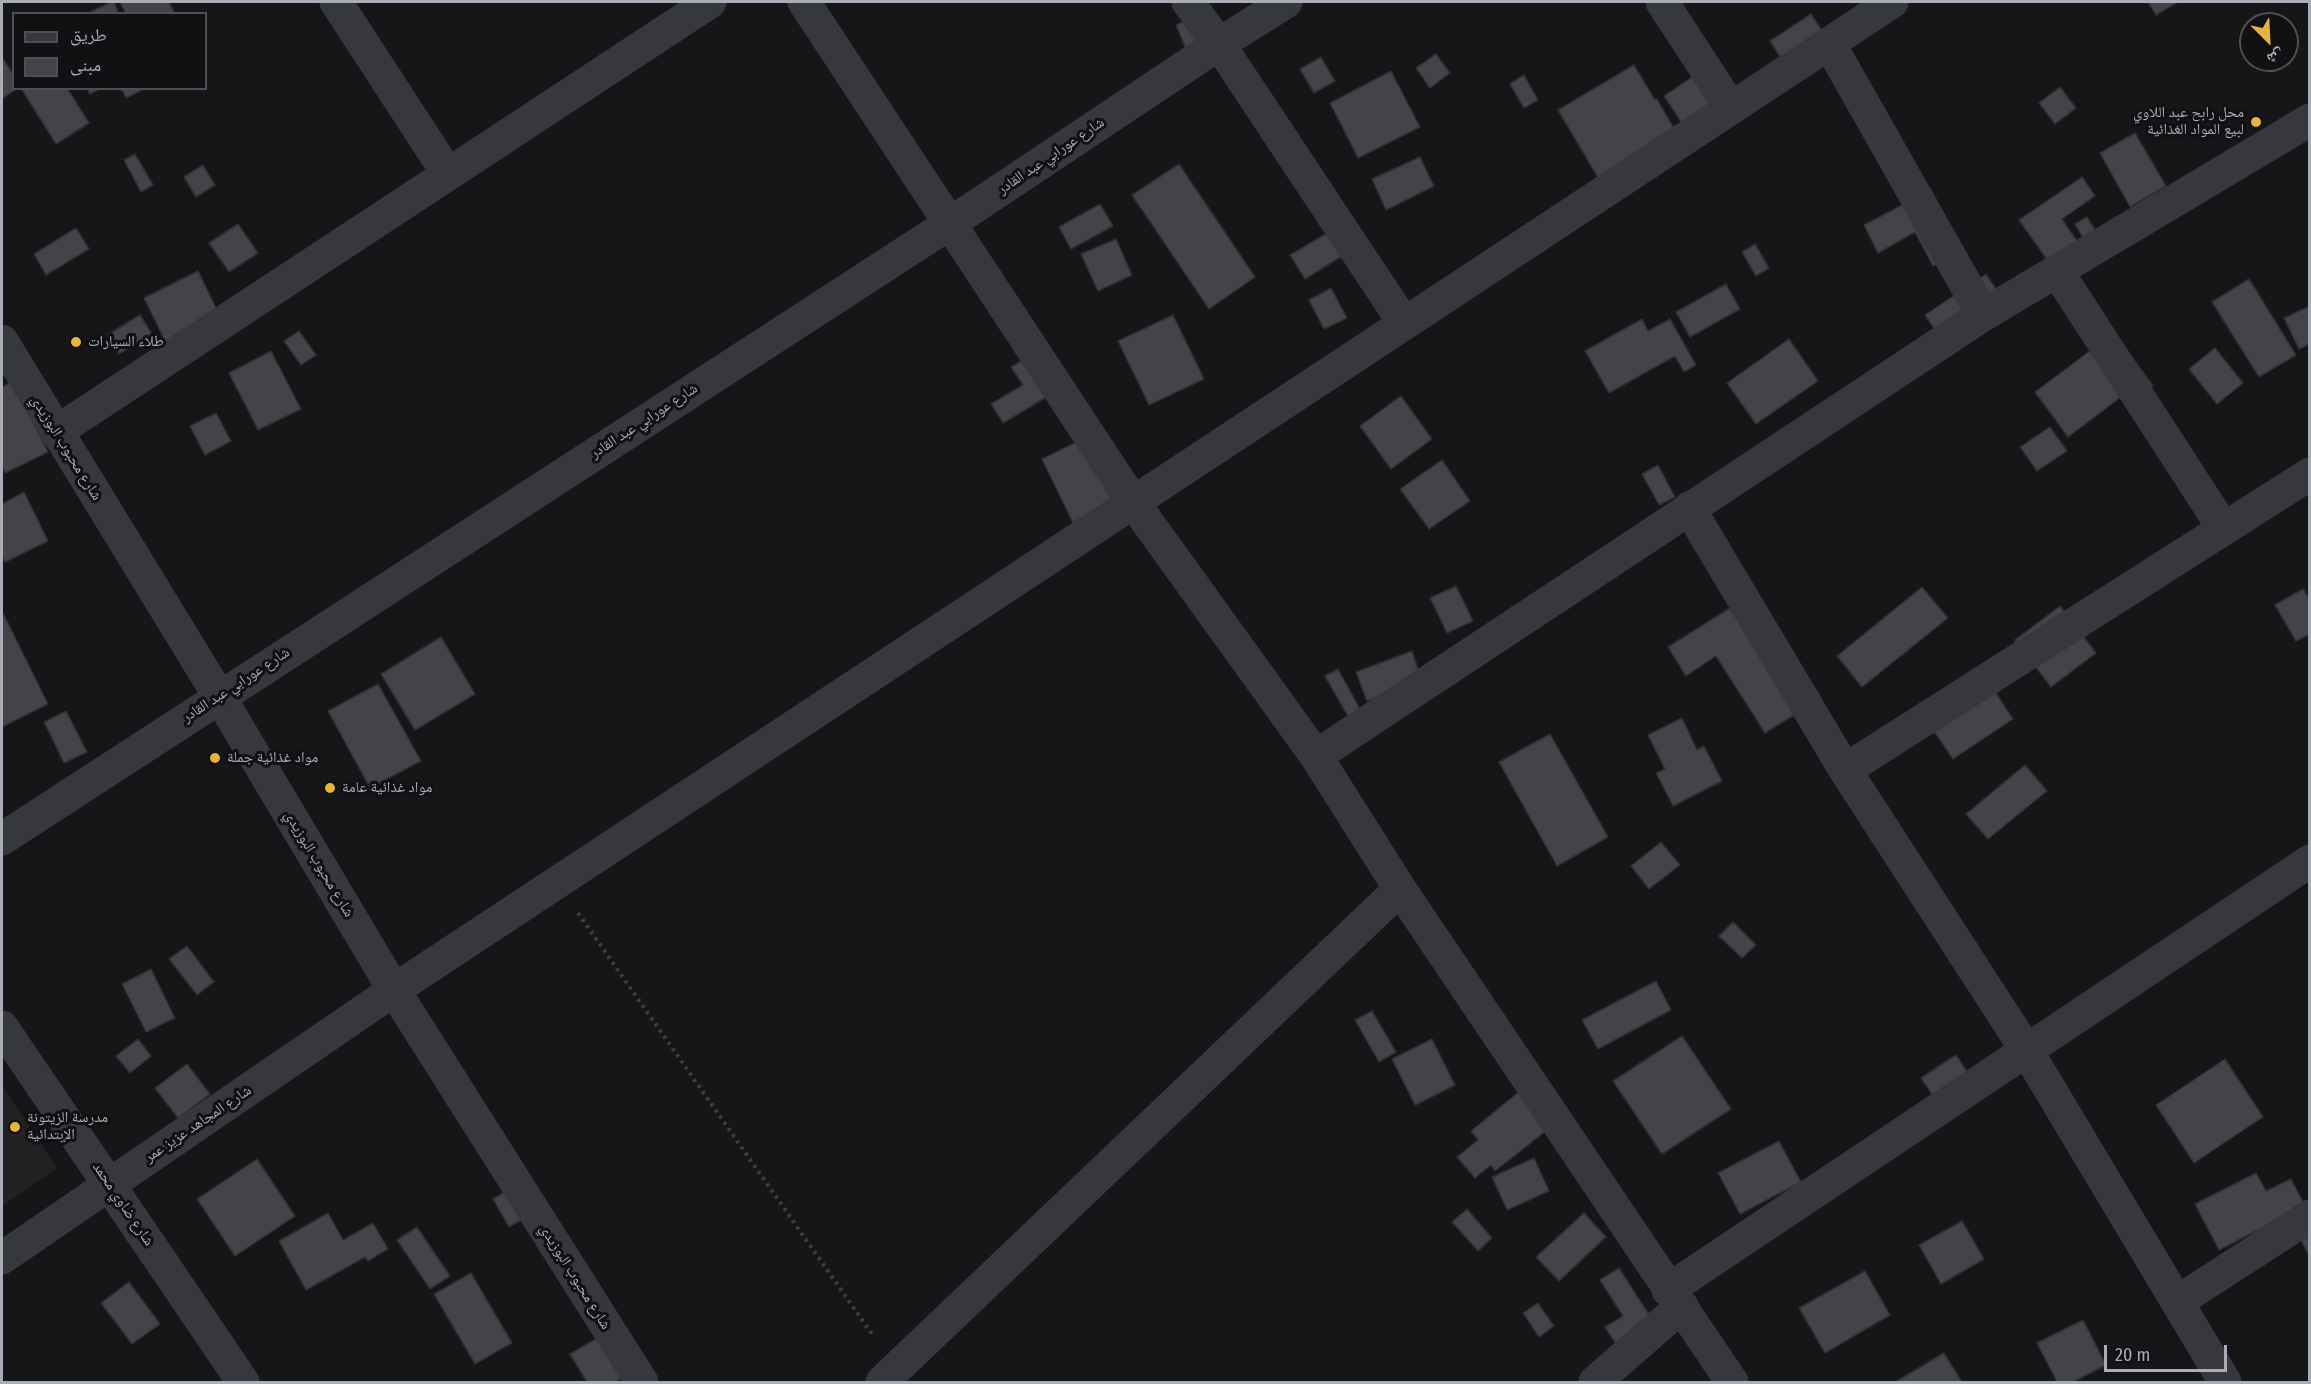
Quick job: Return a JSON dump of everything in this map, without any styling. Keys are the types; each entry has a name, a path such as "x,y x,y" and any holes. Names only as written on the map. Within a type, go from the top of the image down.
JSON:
{"street":[{"path":"336,2 448,174"},
{"path":"56,432 710,2"},
{"path":"804,2 1133,502 1316,756 1400,889 1732,1383"},
{"path":"1188,2 1404,323"},
{"name":"شارع عورابي عبد القادر","path":"2,839 949,224 1218,44 1286,2"},
{"path":"1662,2 1731,108"},
{"name":"شارع المجاهد عزيز عمر","path":"2,1257 394,990 1892,2"},
{"path":"1829,43 1983,315"},
{"path":"1316,756 1983,315 2310,120"},
{"path":"2057,271 2224,529"},
{"name":"شارع محبوب البوزيدي","path":"2,341 219,696 394,990 642,1383"},
{"path":"1845,770 2310,474"},
{"path":"1689,508 1845,770 2027,1052 2225,1383"},
{"path":"1595,1383 1675,1298 2027,1052 2310,861"},
{"path":"888,1375 1400,889"},
{"name":"شارع ضاوي محمد","path":"2,1027 243,1383"},
{"path":"2177,1302 2310,1216"}],"path":[{"path":"557,883 888,1375"}],"shaded area":[{"name":"مدرسة الزيتونة الإبتدائية","path":"2,1086 57,1168 2,1206"}],"building":[{"path":"112,2 118,12 90,12"},
{"path":"120,2 169,2 174,12 125,12"},
{"path":"2148,2 2178,2 2156,15"},
{"path":"1811,14 1829,41 1787,68 1770,41"},
{"path":"1198,15 1211,45 1189,56 1176,25"},
{"path":"1436,54 1450,73 1430,88 1416,68"},
{"path":"2,57 12,73 12,90 15,90 2,99"},
{"path":"1321,57 1335,81 1314,93 1300,69"},
{"path":"1716,61 1746,106 1694,141 1664,96"},
{"path":"1634,65 1687,151 1609,196 1558,110"},
{"path":"1391,71 1420,127 1358,158 1330,103"},
{"path":"1524,75 1538,100 1524,108 1510,84"},
{"path":"2060,87 2076,108 2055,124 2039,103"},
{"path":"22,90 68,90 89,123 56,144"},
{"path":"122,90 142,90 126,98"},
{"path":"2135,133 2166,186 2130,207 2100,153"},
{"path":"135,154 153,185 141,192 124,160"},
{"path":"1420,157 1434,186 1386,210 1372,179"},
{"path":"1179,164 1255,277 1209,309 1132,195"},
{"path":"203,165 215,185 196,197 184,177"},
{"path":"2082,177 2095,196 2062,219 2077,241 2048,261 2019,220"},
{"path":"1931,190 1963,250 1933,266 1915,232 1878,253 1864,225"},
{"path":"1100,204 1113,226 1071,249 1059,227"},
{"path":"2087,217 2105,246 2092,254 2075,224"},
{"path":"238,224 258,253 229,272 209,243"},
{"path":"1341,225 1355,248 1305,279 1290,255"},
{"path":"76,228 89,249 46,275 34,254"},
{"path":"1116,239 1132,275 1098,291 1081,254"},
{"path":"1755,244 1769,268 1756,276 1742,252"},
{"path":"198,271 223,322 169,349 144,298"},
{"path":"1986,274 2012,313 1951,354 1925,315"},
{"path":"2249,279 2296,355 2259,377 2212,302"},
{"path":"1726,284 1740,309 1690,337 1676,312"},
{"path":"1331,288 1347,318 1324,329 1309,300"},
{"path":"2310,306 2310,344 2299,349 2284,318"},
{"path":"140,315 152,334 119,354 107,335"},
{"path":"1173,315 1204,379 1149,405 1118,341"},
{"path":"1642,319 1648,331 1670,319 1696,365 1684,372 1675,356 1609,393 1585,351"},
{"path":"299,331 316,355 301,365 284,341"},
{"path":"2114,333 2153,386 2127,405 2121,397 2068,437 2035,392"},
{"path":"1789,339 1818,381 1756,424 1727,383"},
{"path":"2215,348 2243,383 2217,404 2189,369"},
{"path":"1042,349 1065,386 1003,423 991,404 1023,385 1011,367"},
{"path":"271,351 301,409 258,430 229,373"},
{"path":"13,381 48,452 5,473 2,466 2,387"},
{"path":"1401,396 1432,439 1391,469 1360,426"},
{"path":"216,413 231,441 205,455 190,426"},
{"path":"2050,427 2067,451 2037,471 2020,447"},
{"path":"1097,432 1128,495 1073,523 1042,459"},
{"path":"1442,460 1470,501 1429,529 1400,489"},
{"path":"1658,465 1675,497 1659,505 1642,474"},
{"path":"24,492 48,541 5,562 2,556 2,504"},
{"path":"1456,586 1473,621 1447,633 1430,598"},
{"path":"1922,587 1948,618 1862,687 1837,656"},
{"path":"2303,589 2310,601 2310,634 2296,641 2275,605"},
{"path":"1754,593 1821,698 1765,733 1716,656 1686,676 1668,647"},
{"path":"2060,606 2096,653 2051,687 2015,640"},
{"path":"2,611 48,704 2,727"},
{"path":"441,637 475,694 415,730 381,674"},
{"path":"1412,651 1422,681 1367,701 1356,672"},
{"path":"1338,669 1361,711 1349,718 1325,676"},
{"path":"378,684 421,761 370,788 328,711"},
{"path":"1992,687 2013,719 1953,759 1931,727"},
{"path":"66,711 87,752 64,763 44,722"},
{"path":"1682,718 1697,750 1704,746 1722,781 1673,806 1656,773 1665,769 1648,735"},
{"path":"1550,734 1608,837 1557,866 1499,762"},
{"path":"2025,765 2047,791 1988,839 1966,814"},
{"path":"1661,842 1680,865 1649,889 1631,866"},
{"path":"1733,922 1756,945 1742,958 1719,936"},
{"path":"187,946 214,982 197,995 169,959"},
{"path":"151,969 175,1018 146,1032 122,984"},
{"path":"1656,981 1671,1010 1598,1049 1582,1020"},
{"path":"1372,1011 1396,1052 1379,1062 1355,1020"},
{"path":"1682,1036 1731,1109 1662,1154 1613,1081"},
{"path":"138,1039 151,1056 130,1073 116,1056"},
{"path":"1432,1039 1455,1085 1415,1105 1392,1059"},
{"path":"1956,1055 1983,1096 1948,1118 1921,1078"},
{"path":"2225,1059 2263,1117 2194,1163 2156,1105"},
{"path":"187,1064 210,1094 178,1118 155,1088"},
{"path":"1526,1086 1556,1123 1495,1171 1491,1165 1475,1178 1457,1157 1478,1140 1471,1131"},
{"path":"1779,1141 1801,1182 1740,1214 1718,1173"},
{"path":"1534,1158 1549,1191 1507,1210 1492,1177"},
{"path":"257,1159 295,1216 235,1256 197,1199"},
{"path":"2256,1173 2266,1191 2291,1179 2305,1206 2219,1250 2195,1204"},
{"path":"515,1186 532,1214 509,1227 493,1199"},
{"path":"1467,1209 1492,1238 1478,1251 1452,1222"},
{"path":"328,1213 343,1240 373,1223 388,1249 368,1261 365,1257 306,1290 279,1241"},
{"path":"1584,1213 1606,1237 1559,1281 1536,1257"},
{"path":"1962,1221 1984,1259 1941,1284 1919,1245"},
{"path":"417,1227 450,1276 430,1289 397,1240"},
{"path":"2310,1236 2310,1257 2301,1240"},
{"path":"1619,1268 1662,1335 1625,1358 1605,1327 1623,1316 1600,1280"},
{"path":"1865,1271 1890,1315 1825,1353 1799,1308"},
{"path":"471,1273 512,1343 475,1364 434,1294"},
{"path":"129,1282 160,1324 132,1344 101,1303"},
{"path":"1538,1303 1554,1326 1539,1337 1523,1313"},
{"path":"2083,1320 2106,1365 2073,1382 2057,1382 2037,1343"},
{"path":"608,1332 631,1373 615,1382 587,1382 570,1354"},
{"path":"1944,1353 1962,1382 1895,1382"}],"place":[{"name":"محل رابح عبد اللاوي لبيع المواد الغذائية","path":"2256,122"},
{"name":"طلاء السيارات","path":"76,342"},
{"name":"مواد غذائية جملة","path":"215,758"},
{"name":"مواد غذائية عامة","path":"330,788"},
{"name":"مدرسة الزيتونة الإبتدائية","path":"15,1127"}]}
